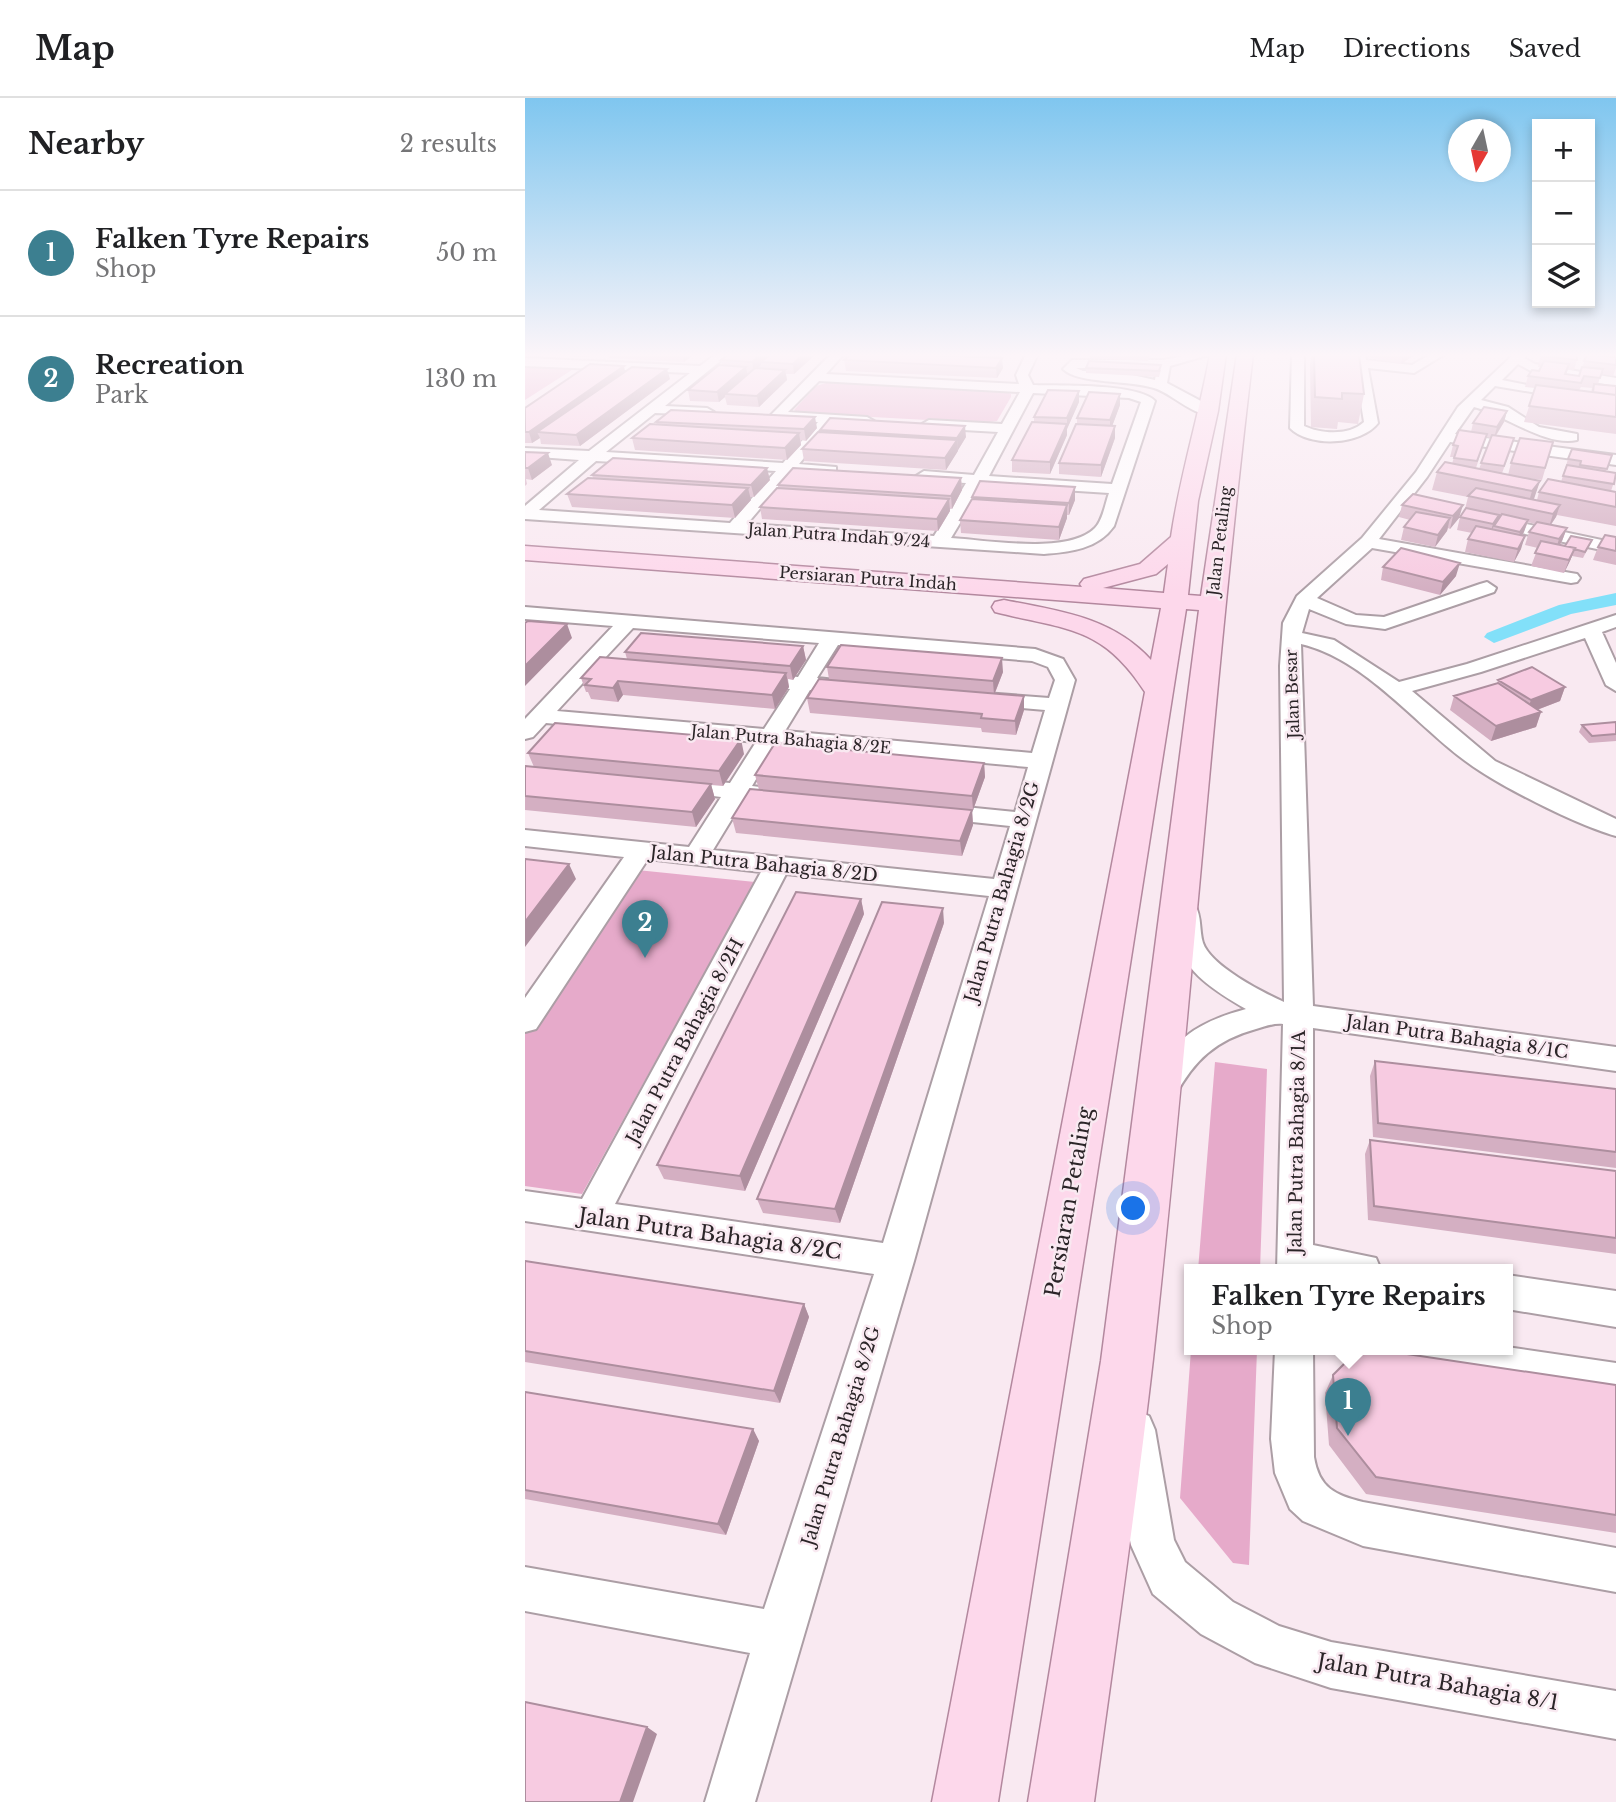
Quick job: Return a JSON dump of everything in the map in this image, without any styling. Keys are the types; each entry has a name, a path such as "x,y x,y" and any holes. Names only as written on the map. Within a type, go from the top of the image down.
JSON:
{"main road":[{"name":"Jalan Petaling","path":"1192,610 1184,538 1187,501 1203,434"},
{"name":"Jalan Petaling","path":"1192,610 1229,434"},
{"path":"1008,598 1127,577 1148,569 1184,538"},
{"name":"Persiaran Putra Indah","path":"525,553 1008,598"},
{"name":"Persiaran Putra Indah","path":"525,571 1192,610"},
{"path":"1008,598 1108,634 1135,654 1158,691"},
{"name":"Persiaran Petaling","path":"965,1802 1158,691 1192,610"},
{"path":"1061,1802 1127,1362 1182,893 1192,610"}],"street":[{"path":"525,514 621,434"},
{"path":"735,528 816,434"},
{"path":"940,541 973,484 979,480 1003,434"},
{"name":"Jalan Putra Indah 9/24","path":"525,514 1044,549 1073,545 1101,534 1120,489 1138,434"},
{"path":"1314,434 1348,434"},
{"name":"Jalan Besar","path":"1288,1013 1299,938 1291,636 1304,600 1408,505 1429,476 1449,434"},
{"path":"1553,434 1582,439"},
{"path":"1446,438 1616,460"},
{"path":"525,452 842,471"},
{"path":"910,475 1120,489"},
{"path":"1468,517 1616,548"},
{"path":"1368,542 1570,578"},
{"path":"1304,600 1353,620 1385,623 1487,588"},
{"name":"Jalan Putra Bahagia 8/2G","path":"525,613 1047,658 1063,671 1065,680 1002,889 896,1261 779,1635 730,1802"},
{"path":"525,732 537,712 588,665 629,621"},
{"path":"1396,689 1474,668 1616,621"},
{"path":"1590,628 1616,685"},
{"path":"1291,636 1327,644 1396,689 1487,766 1584,816 1616,828"},
{"path":"697,857 832,638"},
{"path":"588,665 655,671"},
{"path":"736,678 871,689"},
{"path":"965,697 1059,705"},
{"name":"Jalan Putra Bahagia 8/2E","path":"537,712 771,737 1041,761"},
{"path":"645,783 806,798"},
{"path":"914,809 1023,820"},
{"name":"Jalan Putra Bahagia 8/2D","path":"525,838 1002,889"},
{"path":"525,1021 641,851"},
{"name":"Jalan Putra Bahagia 8/2H","path":"591,1216 778,865"},
{"path":"1182,893 1190,946 1204,964 1244,995 1288,1013"},
{"path":"1158,1102 1171,1072 1201,1037 1223,1026 1288,1013"},
{"name":"Jalan Putra Bahagia 8/1C","path":"1288,1013 1616,1059"},
{"name":"Jalan Putra Bahagia 8/1A","path":"1288,1013 1295,1264"},
{"name":"Jalan Putra Bahagia 8/2C","path":"525,1206 896,1261"},
{"path":"1513,1293 1616,1309"},
{"path":"1294,1355 1293,1462 1300,1488 1318,1505 1340,1518 1363,1524 1616,1570"},
{"path":"1439,1355 1616,1383"},
{"name":"Jalan Putra Bahagia 8/1","path":"1127,1362 1145,1511 1153,1545 1169,1578 1217,1618 1271,1647 1331,1665 1616,1715"},
{"path":"525,1589 779,1635"}],"shaded area":[{"path":"637,870 755,882 582,1194 525,1186 525,1034"},
{"path":"1215,1062 1267,1069 1260,1264 1198,1264"},
{"path":"1191,1355 1257,1355 1249,1565 1233,1563 1180,1498"}],"building":[{"path":"638,434 799,434 785,448 632,438"},
{"path":"817,434 957,440 945,458 802,449"},
{"path":"880,434 960,434 957,438"},
{"path":"1026,434 1063,434 1050,462 1012,460"},
{"path":"1072,434 1112,434 1101,465 1059,463"},
{"path":"1458,434 1487,434 1477,461 1454,458 1458,446 1453,445"},
{"path":"1492,435 1514,438 1504,466 1481,463"},
{"path":"1520,438 1553,442 1545,468 1511,463"},
{"path":"1572,449 1612,455 1607,469 1580,465 1581,461 1568,459"},
{"path":"525,452 548,453 525,468"},
{"path":"613,458 767,468 751,485 592,475"},
{"path":"1445,462 1540,481 1532,491 1437,472"},
{"path":"1567,465 1616,473 1614,484 1563,476"},
{"path":"793,468 961,478 951,496 778,485"},
{"path":"588,478 748,488 732,505 567,494"},
{"path":"1548,479 1616,492 1616,507 1539,492"},
{"path":"980,481 1075,487 1069,503 972,497"},
{"path":"777,488 949,499 937,519 760,507"},
{"path":"1476,488 1560,505 1553,514 1468,496"},
{"path":"1413,494 1463,505 1453,516 1402,505"},
{"path":"972,499 1067,505 1059,527 960,520"},
{"path":"1466,508 1499,515 1493,524 1460,517"},
{"path":"1416,512 1450,518 1438,535 1404,527"},
{"path":"1502,514 1528,520 1520,532 1494,526"},
{"path":"1537,522 1567,528 1559,539 1529,532"},
{"path":"1476,526 1525,536 1518,549 1468,539"},
{"path":"1605,535 1616,537 1616,551 1598,547"},
{"path":"1571,536 1592,540 1585,552 1565,546"},
{"path":"1541,541 1575,548 1569,560 1535,553"},
{"path":"1401,548 1460,563 1443,582 1383,567"},
{"path":"525,623 567,624 525,666"},
{"path":"641,633 803,646 790,666 625,652"},
{"path":"841,645 1002,658 993,681 827,667"},
{"path":"600,657 786,673 772,695 618,681 613,688 585,685 591,679 581,678"},
{"path":"1532,667 1565,687 1531,700 1498,680"},
{"path":"819,679 1024,696 1015,721 981,718 982,714 807,698"},
{"path":"1498,683 1541,712 1496,726 1454,696"},
{"path":"1616,722 1616,734 1592,736 1582,725"},
{"path":"555,723 741,739 719,771 528,753"},
{"path":"775,743 984,763 972,796 755,775"},
{"path":"525,766 711,784 692,812 525,796"},
{"path":"750,789 972,810 960,841 732,818"},
{"path":"525,859 569,864 525,922"},
{"path":"796,892 861,899 740,1176 657,1165"},
{"path":"882,902 943,908 835,1209 757,1199"},
{"path":"1375,1061 1616,1089 1616,1152 1378,1123"},
{"path":"1370,1140 1616,1171 1616,1238 1374,1206"},
{"path":"525,1261 804,1304 774,1391 525,1351"},
{"path":"1353,1355 1414,1355 1616,1385 1616,1515 1376,1477 1337,1428 1333,1375"},
{"path":"525,1392 753,1429 718,1524 525,1490"},
{"path":"525,1702 647,1727 620,1802 525,1802"}],"waterway":[{"path":"1494,637 1566,609 1616,599"}],"place":[{"name":"Recreation","path":"645,958"},
{"name":"Falken Tyre Repairs","path":"1348,1436"}]}
